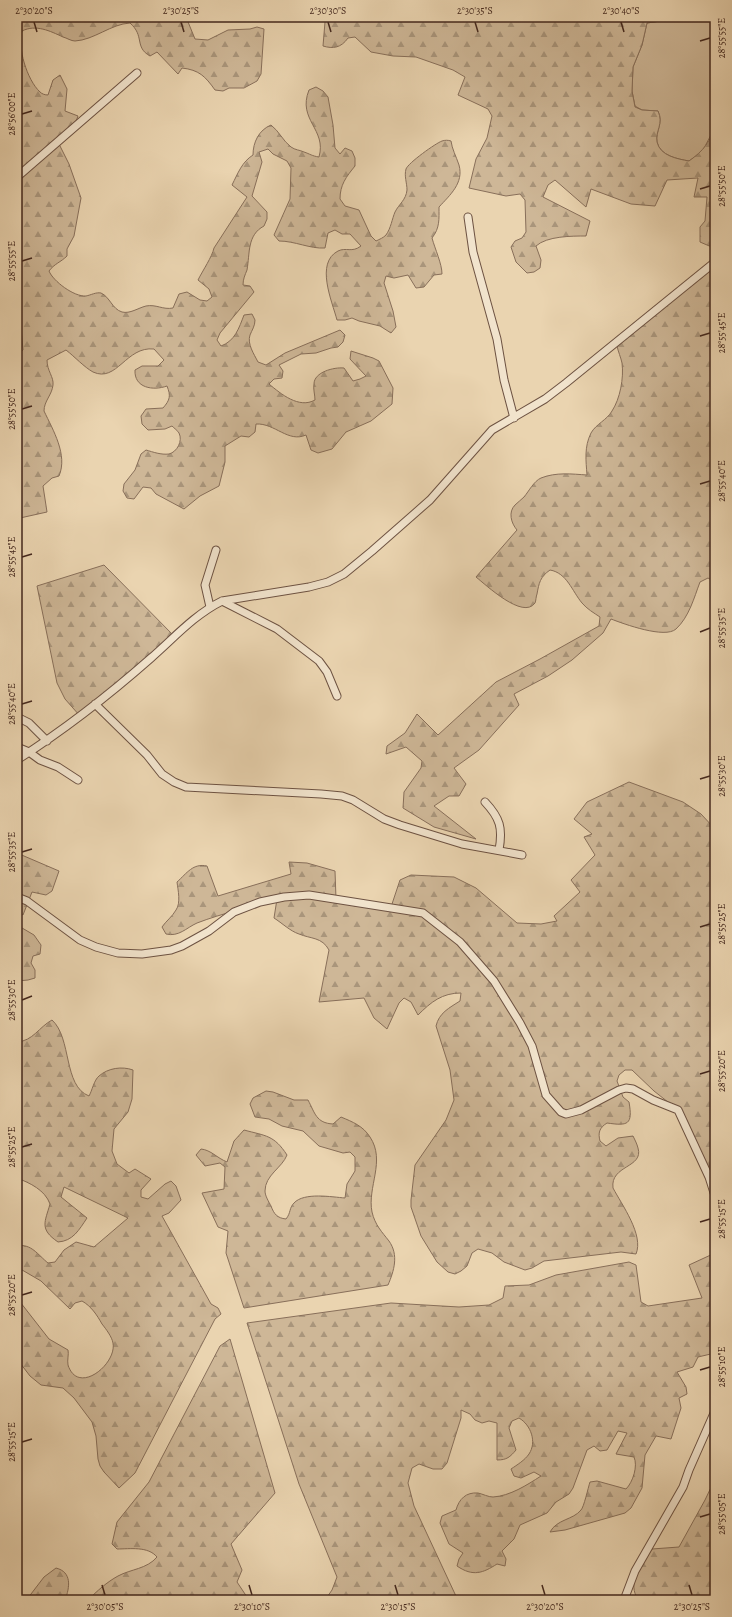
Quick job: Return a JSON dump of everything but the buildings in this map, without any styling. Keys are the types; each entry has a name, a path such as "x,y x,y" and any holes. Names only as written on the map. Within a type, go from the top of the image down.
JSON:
{"street":[{"path":"17,177 137,73"},
{"path":"468,217 473,252 497,339 504,380 514,418"},
{"path":"17,760 47,741 95,704 151,658 193,619 210,607 222,601 309,587 328,582 344,574 372,552 430,500 492,430 545,399 715,262"},
{"path":"210,607 206,585 216,550"},
{"path":"222,601 278,628 319,662 328,672 337,696"},
{"path":"95,704 147,756 162,774 174,782 186,787 342,796 400,826 462,844 522,854"},
{"path":"17,717 29,723 47,741"},
{"path":"17,747 29,752 40,760 58,767 78,780"},
{"path":"485,802 498,820 501,829 499,850"},
{"path":"17,897 27,900 80,940 96,947 118,953 142,954 171,950 182,946 209,931 234,912 260,902 284,897 309,895 423,913 460,942 494,980 532,1046 546,1095 558,1109 566,1114 581,1110 619,1090 626,1088 633,1089 653,1100 678,1110 709,1177 715,1196"},
{"path":"624,1600 635,1571 683,1487 715,1411"}],"green space":[{"path":"17,17 186,17 195,39 208,40 228,30 250,29 257,27 264,29 261,74 257,81 244,88 229,88 223,91 215,90 205,77 193,70 182,68 178,74 157,52 150,56 145,53 142,49 135,28 130,23 116,26 89,38 75,41 38,28 22,31 21,46 24,63 35,87 40,92 48,95 53,80 60,75 67,89 65,111 78,116 75,124 59,144 69,164 81,198 74,236 67,249 67,256 49,271 64,288 81,296 101,293 122,312 131,312 146,306 173,308 179,294 187,292 200,300 207,301 212,297 209,289 198,280 214,248 247,197 232,185 243,164 253,155 254,146 260,133 271,125 294,149 319,157 319,139 307,109 306,100 309,90 316,87 323,91 328,97 335,148 340,154 345,148 352,151 355,158 355,166 344,181 340,199 345,206 359,210 371,236 376,241 383,238 388,232 395,212 405,197 407,190 405,172 408,166 422,154 444,140 451,141 459,165 460,177 455,188 439,207 438,227 432,238 440,261 442,274 434,275 424,287 416,288 408,275 394,278 386,276 384,283 393,311 396,327 391,333 380,326 352,318 337,320 327,283 327,264 331,257 338,251 352,250 361,246 350,234 342,234 335,230 328,233 325,248 279,241 274,235 290,199 291,168 287,161 273,154 268,149 259,152 262,162 252,196 267,212 267,219 264,226 252,239 243,285 250,286 254,292 220,333 217,340 221,346 226,344 236,334 244,315 252,314 255,320 249,342 258,362 266,365 285,353 340,330 345,335 343,342 338,347 316,353 301,354 279,365 283,371 282,378 274,379 269,384 285,396 297,402 303,403 315,400 315,380 317,376 325,371 335,368 344,368 353,381 366,376 350,359 351,351 379,361 393,388 392,404 371,421 346,432 332,449 318,453 311,450 306,435 293,437 269,426 256,424 255,432 249,437 241,436 225,446 225,462 219,486 200,496 184,509 156,494 151,488 143,487 134,499 127,498 123,491 124,484 135,470 141,454 146,450 160,454 169,454 177,449 180,443 179,433 172,426 165,429 148,430 142,424 141,416 146,409 163,408 169,398 169,393 167,386 156,388 145,387 138,381 135,370 142,366 158,366 164,360 154,349 144,350 136,353 109,373 101,374 90,370 66,350 47,360 53,385 44,407 44,411 61,451 62,460 59,476 52,478 43,486 47,512 20,518 17,498 17,356 23,350 21,327 17,319"},
{"path":"321,17 688,17 647,23 642,45 633,67 632,91 635,107 642,110 658,111 660,116 660,124 657,134 657,142 662,151 670,156 689,161 706,146 715,124 715,259 714,248 700,242 700,227 705,221 707,197 694,197 698,178 667,180 655,206 631,204 591,189 586,207 555,180 548,185 543,197 590,221 586,236 553,238 536,246 541,260 540,268 534,272 527,273 516,262 511,247 515,241 522,238 526,232 525,200 520,194 506,196 469,188 476,159 487,138 492,116 488,109 458,95 465,77 453,70 416,57 393,56 371,52 355,37 348,38 343,44 337,47 323,46 325,22"},
{"path":"688,17 715,17 715,106 713,108 715,124 702,152 689,161 670,156 662,151 657,142 657,134 660,124 660,116 658,111 642,110 635,106 632,91 633,67 642,45 647,23"},
{"path":"715,262 715,582 708,578 700,582 688,613 681,624 671,632 654,632 644,630 611,619 603,633 572,660 548,676 514,694 519,705 479,750 454,768 466,784 459,796 449,796 434,806 476,839 434,827 403,808 404,792 421,768 422,761 406,747 386,754 387,746 405,733 417,714 438,735 496,682 599,626 600,617 584,605 569,583 556,572 550,570 540,580 535,603 529,607 522,607 505,599 476,577 517,530 511,518 513,508 524,497 536,481 552,475 587,475 586,454 589,438 593,430 612,411 621,388 622,363 617,346"},
{"path":"104,565 174,636 80,716 65,699 57,683 37,586"},
{"path":"629,782 683,802 701,814 715,829 715,1175 709,1177 678,1110 654,1091 632,1070 625,1070 619,1075 617,1081 623,1097 629,1102 629,1120 624,1124 607,1123 601,1129 599,1136 600,1141 606,1146 618,1138 633,1136 638,1146 639,1155 632,1163 616,1175 613,1180 613,1188 635,1229 638,1246 636,1254 621,1252 544,1261 525,1270 504,1262 492,1253 478,1249 472,1253 467,1266 461,1271 455,1274 448,1272 437,1262 421,1236 411,1207 411,1200 415,1165 446,1120 454,1100 450,1070 436,1026 437,1021 442,1014 460,1001 461,993 454,993 437,999 418,1015 411,1002 404,998 399,1003 387,1029 374,1018 364,998 319,1002 329,950 320,941 296,933 274,918 277,899 207,919 179,933 171,935 166,934 162,927 178,907 179,896 177,882 194,867 202,865 207,866 218,896 291,874 289,862 307,863 335,871 336,899 391,907 400,880 411,875 454,877 476,888 517,923 541,924 557,921 554,916 580,892 571,880 595,855 584,837 592,834 574,819 587,802"},
{"path":"17,853 59,871 52,891 46,895 32,892 23,915 17,912"},
{"path":"17,925 34,935 41,945 40,954 33,956 31,963 35,970 35,978 28,980 17,981"},
{"path":"52,1020 63,1038 71,1072 75,1082 81,1091 89,1096 96,1080 103,1073 115,1068 133,1070 132,1099 128,1112 114,1129 112,1151 117,1164 129,1173 135,1169 151,1179 141,1190 141,1197 148,1199 165,1184 171,1181 176,1186 181,1200 169,1213 162,1216 211,1304 218,1308 221,1314 215,1319 135,1473 119,1488 100,1466 96,1436 92,1422 74,1398 63,1388 41,1385 30,1376 17,1359 17,1298 49,1339 68,1350 68,1365 73,1374 80,1378 96,1374 109,1360 113,1351 113,1343 96,1314 82,1301 75,1303 70,1309 41,1281 17,1267 17,1246 26,1246 30,1248 48,1263 55,1262 64,1250 76,1242 94,1247 128,1218 64,1187 61,1197 87,1218 72,1237 68,1240 58,1242 48,1233 45,1225 50,1204 48,1199 41,1191 27,1182 17,1178 17,1042 23,1041 32,1036"},
{"path":"266,1091 294,1100 308,1100 319,1119 323,1122 333,1124 341,1117 361,1127 370,1137 376,1155 371,1203 373,1217 392,1246 395,1257 394,1269 388,1285 244,1308 226,1253 228,1231 218,1227 202,1193 224,1189 225,1167 220,1163 205,1166 196,1155 201,1149 211,1152 227,1162 234,1141 244,1130 269,1137 282,1148 287,1155 285,1160 268,1180 265,1193 278,1217 286,1219 294,1203 304,1197 326,1196 345,1198 347,1184 355,1171 355,1157 350,1152 343,1153 319,1146 303,1131 282,1126 269,1119 255,1117 250,1104 253,1098"},
{"path":"715,1253 715,1353 698,1357 693,1367 677,1372 686,1387 687,1394 679,1398 681,1408 671,1439 656,1436 645,1455 642,1488 631,1508 625,1513 565,1530 550,1532 557,1524 574,1516 581,1510 590,1482 597,1481 626,1489 629,1486 634,1474 635,1461 634,1457 616,1454 627,1433 618,1431 607,1450 600,1451 594,1446 587,1450 573,1488 569,1494 556,1502 547,1513 520,1525 514,1539 502,1551 506,1559 505,1566 497,1564 487,1570 473,1573 457,1566 463,1553 449,1544 440,1523 442,1516 456,1510 461,1500 467,1495 478,1493 493,1497 506,1495 541,1476 534,1472 521,1478 514,1476 511,1469 529,1454 531,1449 533,1439 532,1434 530,1429 523,1421 519,1418 512,1421 509,1428 516,1450 508,1458 497,1460 497,1423 489,1421 482,1423 475,1420 470,1414 461,1410 461,1418 447,1463 442,1469 433,1469 419,1464 412,1468 408,1483 414,1506 455,1594 461,1600 325,1600 332,1590 337,1577 299,1484 247,1323 391,1303 459,1307 489,1305 503,1298 505,1286 529,1285 556,1275 629,1262 636,1265 641,1302 648,1306 702,1298 689,1265"},
{"path":"230,1339 275,1493 231,1544 242,1570 237,1582 249,1600 88,1600 114,1578 149,1564 157,1557 153,1553 144,1550 117,1549 112,1544 117,1522 149,1482 220,1346"},
{"path":"715,1479 715,1600 639,1600 635,1594 634,1587 640,1567 652,1549 679,1547"},
{"path":"56,1568 61,1570 67,1576 69,1585 65,1600 25,1600 44,1577"}]}
